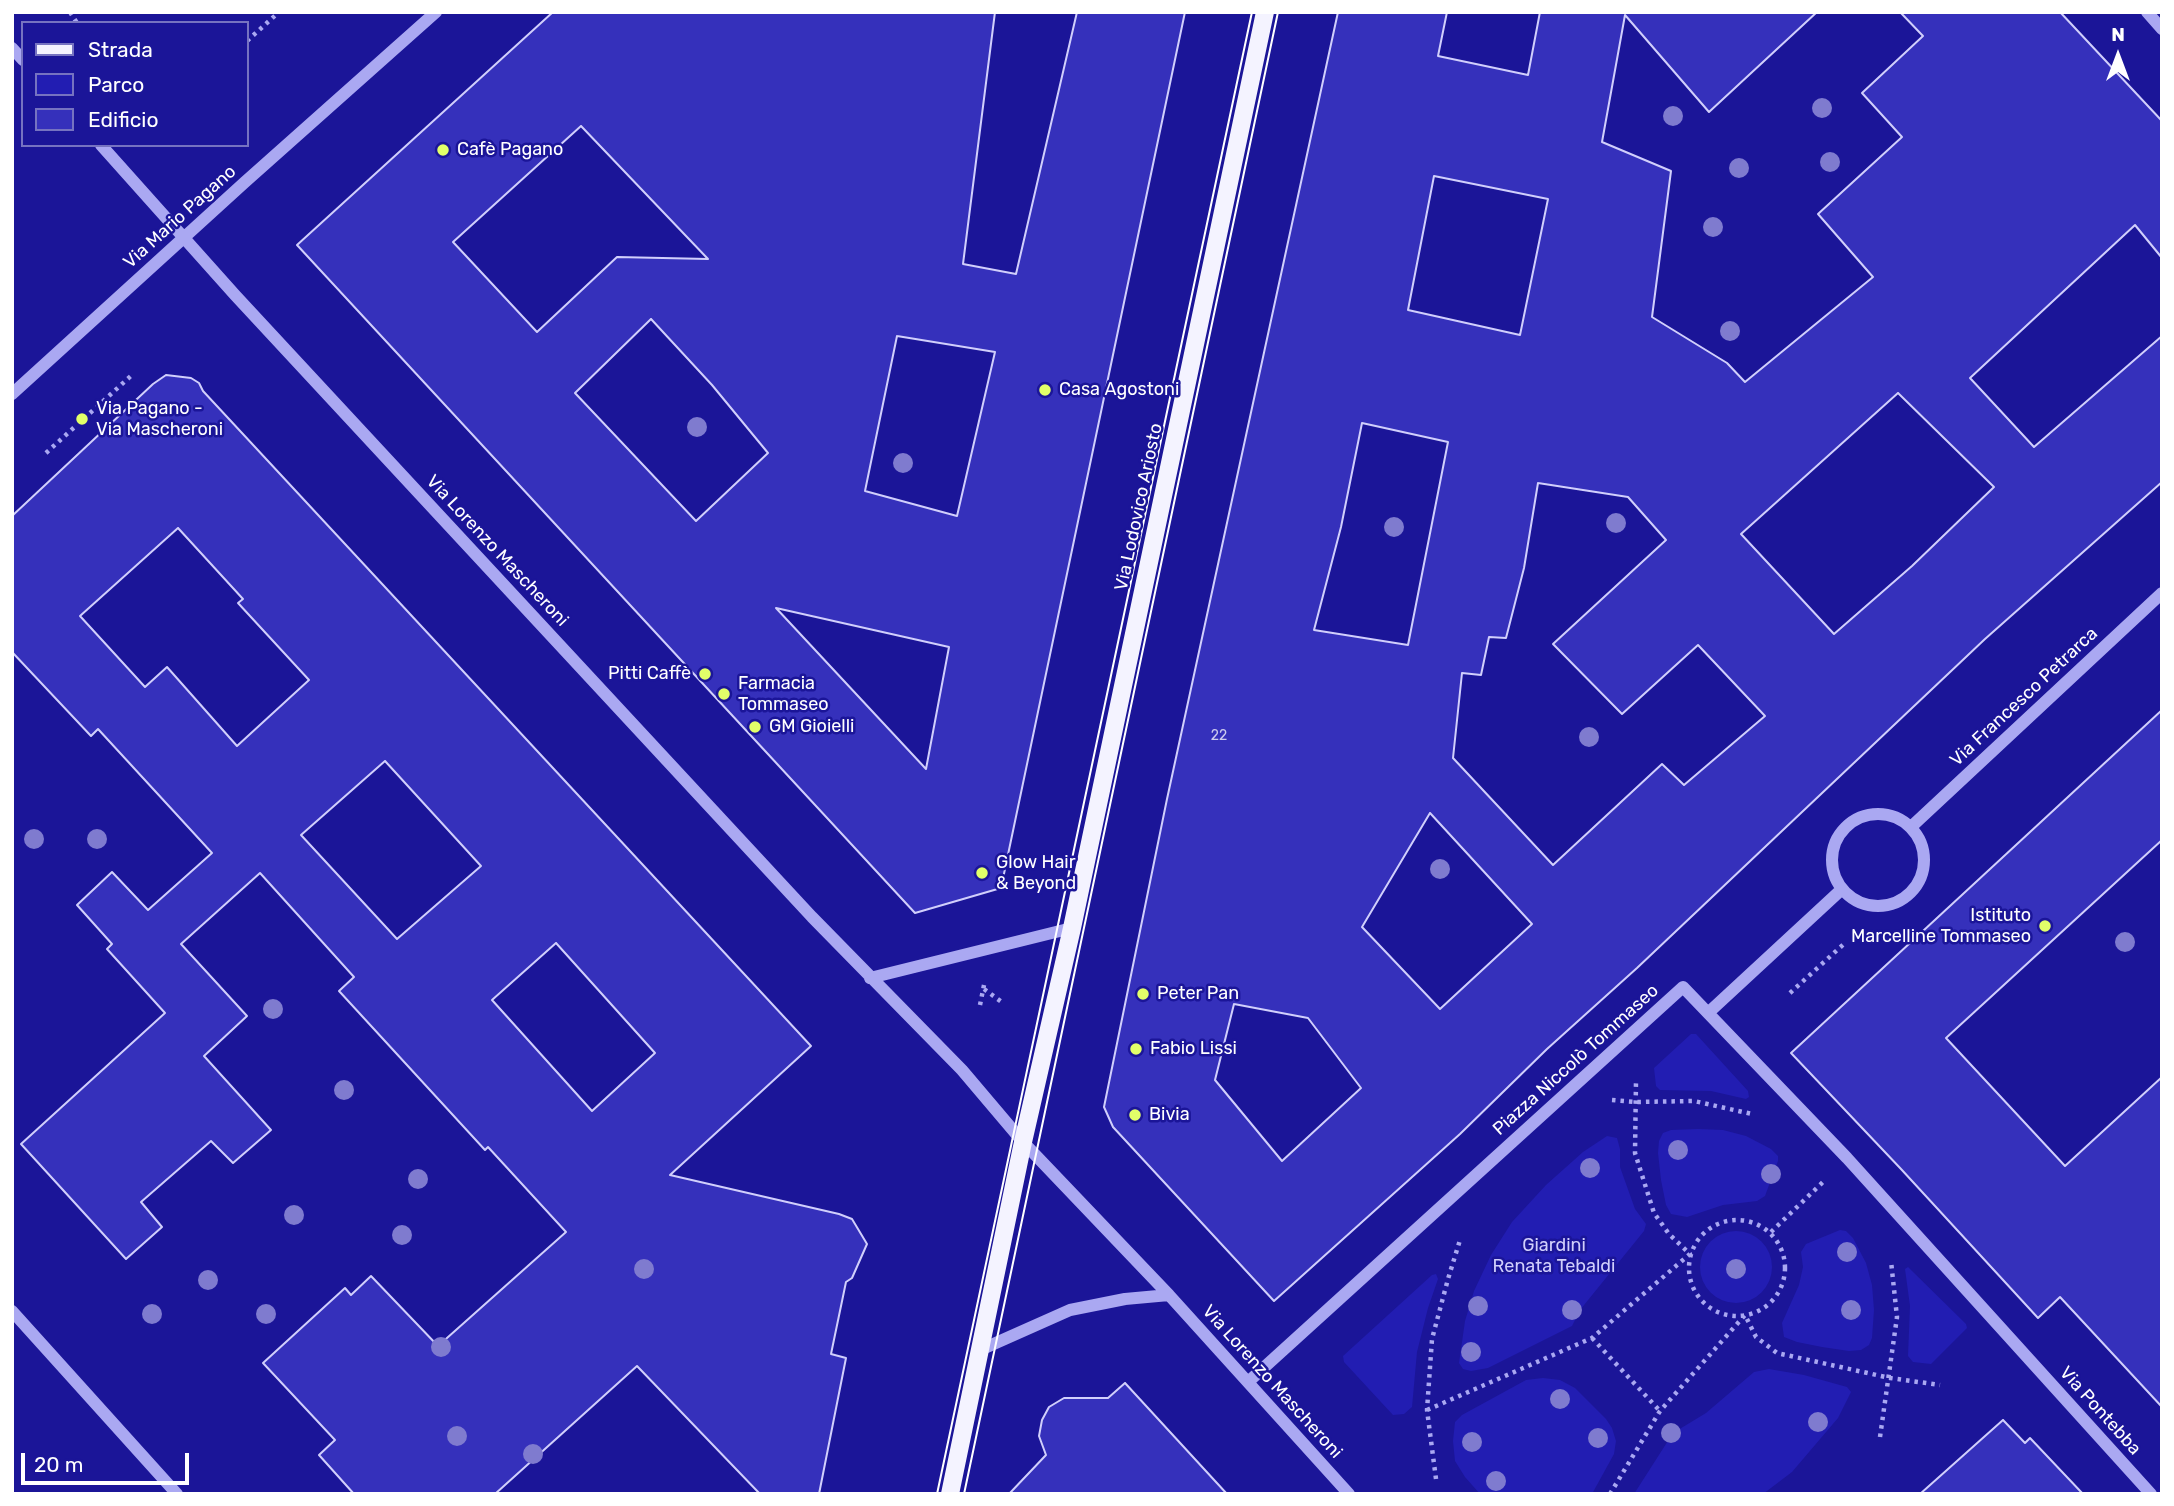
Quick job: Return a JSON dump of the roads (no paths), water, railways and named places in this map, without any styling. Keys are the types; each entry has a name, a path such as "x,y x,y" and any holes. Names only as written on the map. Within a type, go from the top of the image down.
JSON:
{"main road":[{"name":"Via Lodovico Ariosto","path":"980,1350 1265,12"},
{"path":"950,1494 980,1350"}],"street":[{"name":"Via Mario Pagano","path":"12,394 436,12"},
{"path":"2147,12 2162,29"},
{"name":"Via Lorenzo Mascheroni","path":"103,147 184,239 870,978 962,1070 1023,1142 1169,1295 1349,1494"},
{"name":"Via Francesco Petrarca","path":"1911,827 2162,593"},
{"path":"1865,815 1890,815 1911,827 1920,840 1924,856 1920,879 1905,897 1891,905 1875,906 1860,903 1841,890 1833,874 1832,850 1844,827 1865,815"},
{"path":"1708,1013 1841,890"},
{"path":"870,978 1072,928"},
{"name":"Piazza Niccolò Tommaseo","path":"1248,1382 1683,987 1847,1157 2023,1352"},
{"path":"980,1350 1070,1311 1125,1299 1169,1295"},
{"path":"12,1311 177,1494"},
{"name":"Via Pontebba","path":"2023,1352 2151,1494"}],"tram line":[{"path":"937,1494 1252,12"},
{"path":"964,1494 1278,12"}],"place":[{"name":"Cafè Pagano","path":"443,150"},
{"name":"Casa Agostoni","path":"1045,390"},
{"name":"Via Pagano - Via Mascheroni","path":"82,419"},
{"name":"Pitti Caffè","path":"705,674"},
{"name":"Farmacia Tommaseo","path":"724,694"},
{"name":"GM Gioielli","path":"755,727"},
{"name":"Glow Hair & Beyond","path":"982,873"},
{"name":"Istituto Marcelline Tommaseo","path":"2045,926"},
{"name":"Peter Pan","path":"1143,994"},
{"name":"Fabio Lissi","path":"1136,1049"},
{"name":"Bivia","path":"1135,1115"}],"park label":[{"name":"Giardini Renata Tebaldi","path":"1554,1256"}]}
